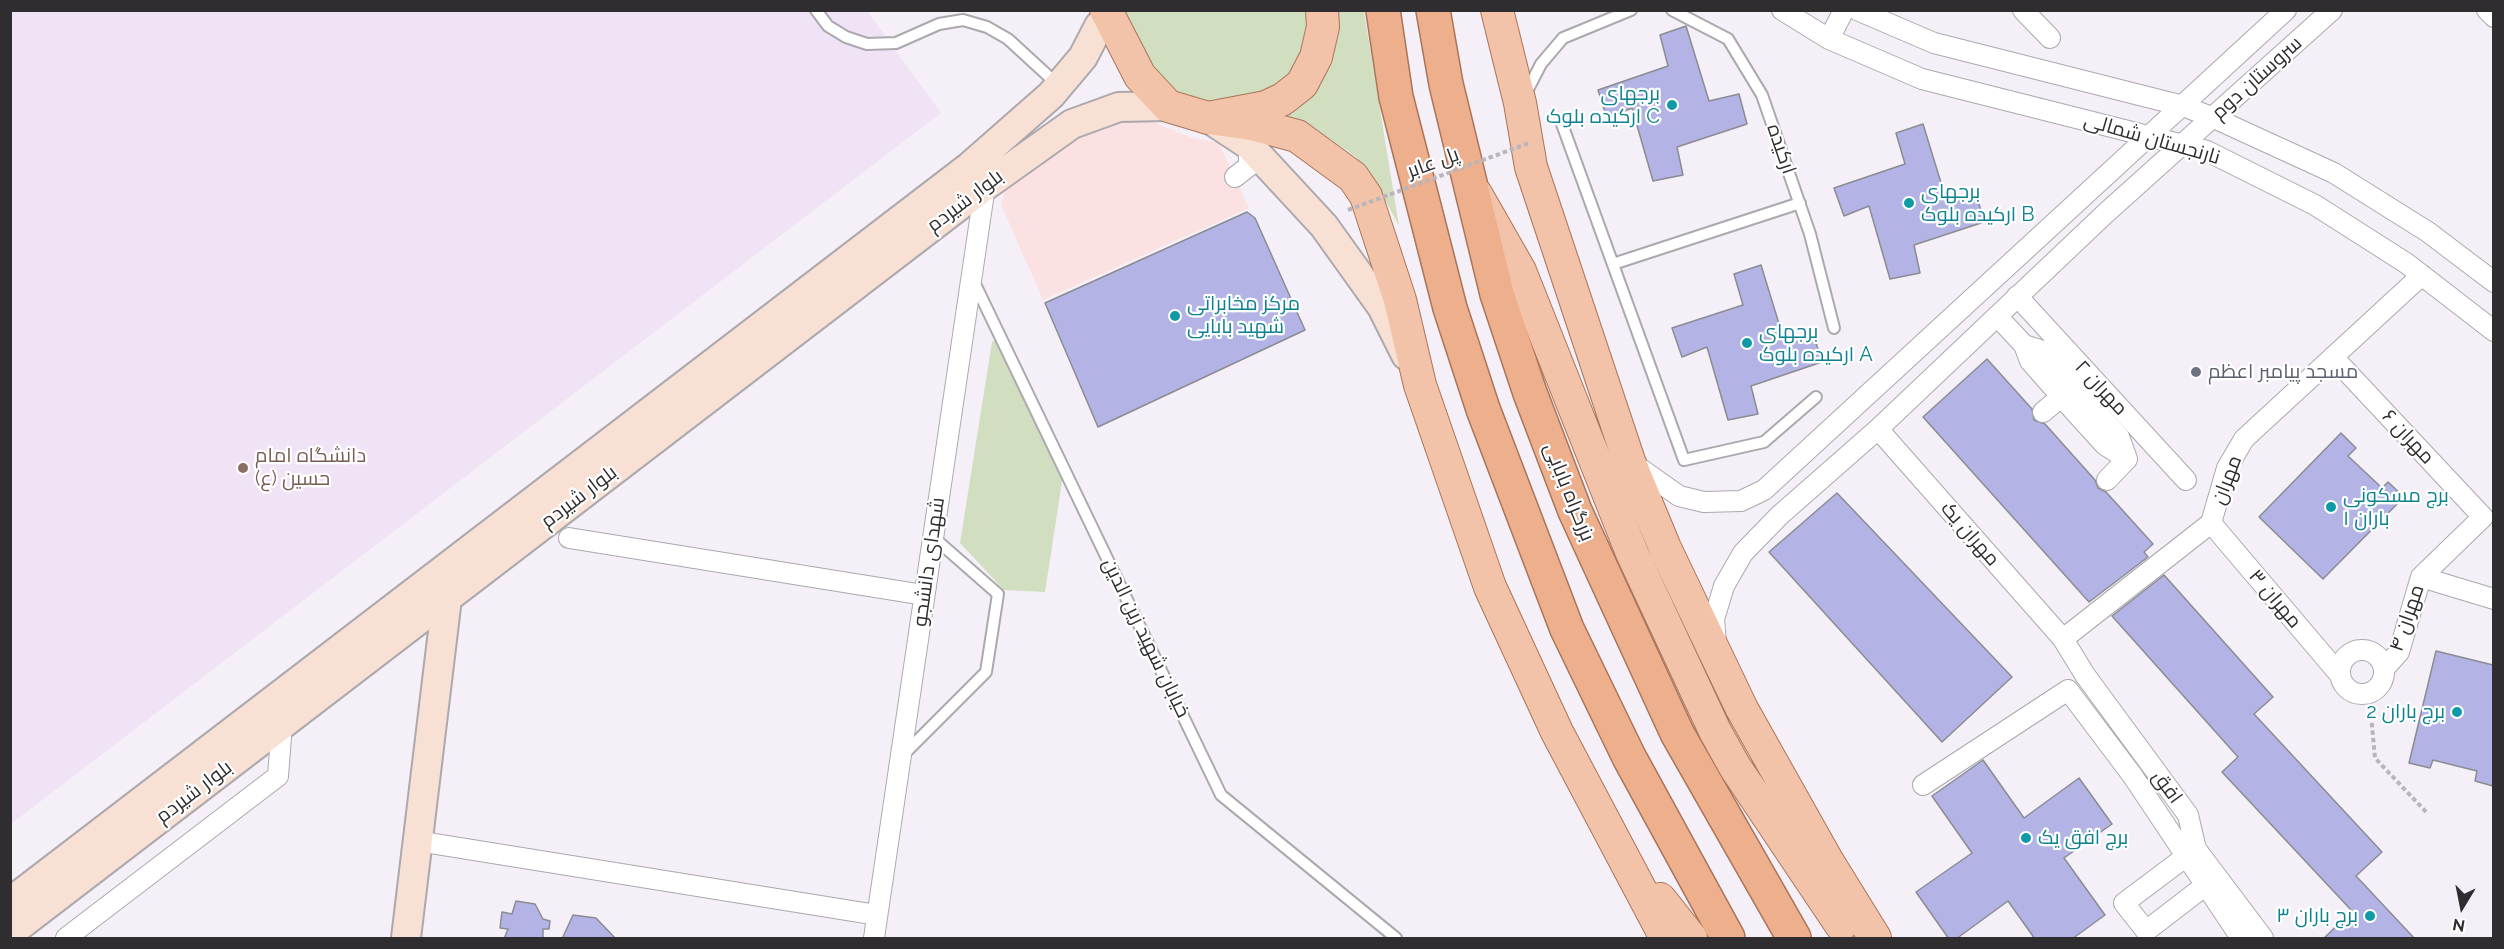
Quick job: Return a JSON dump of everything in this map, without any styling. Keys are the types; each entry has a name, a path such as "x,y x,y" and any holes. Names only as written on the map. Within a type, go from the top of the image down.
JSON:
{"highway":[{"path":"1383,10 1396,97 1450,308 1483,409 1568,629 1629,757 1728,939"},
{"name":"بزرگراه بابایی","path":"1433,10 1446,84 1497,294 1530,393 1575,511 1677,733 1794,939"}],"main road":[{"path":"1208,118 1266,107 1283,99 1302,84 1316,57 1323,27 1322,10"},
{"path":"1497,10 1520,103 1531,167 1629,460 1665,548 1742,709 1875,939"},
{"name":"بلوار شیردم","path":"10,933 282,724 440,588 969,167 1055,90 1083,57 1103,18"},
{"path":"1103,18 1140,76 1168,106 1208,118 1252,124 1297,136 1353,177 1366,196 1400,300 1420,385 1490,586 1557,732 1666,939"},
{"path":"1055,90 1074,113 1072,132"},
{"name":"بلوار شیردم","path":"10,902 985,186 1072,132 1119,107 1168,106"},
{"path":"1208,118 1249,145 1324,226 1382,307 1420,385"},
{"path":"1472,189 1520,271 1632,553 1715,731 1735,767 1850,939"},
{"path":"406,939 440,588"},
{"path":"1616,845 1691,939"}],"street":[{"name":"نارنجستان شمالی","path":"1782,10 1830,39 1922,79 2034,109 2152,135 2182,147 2207,151 2315,205 2422,275 2493,331"},
{"path":"1830,39 1845,10"},
{"name":"نارنجستان شمالی","path":"1857,10 1934,43 2183,106 2214,118 2334,173 2491,275"},
{"path":"2023,10 2050,38"},
{"name":"سروستان دوم","path":"1764,490 2286,10"},
{"name":"سروستان دوم","path":"1717,656 1714,619 1724,586 1743,553 1780,515 1878,429 2107,212 2332,10"},
{"path":"2487,10 2493,17"},
{"path":"1235,177 1249,166 1249,145"},
{"name":"شهدای دانشجو","path":"874,939 985,186"},
{"name":"مهران","path":"2062,639 2211,523 2227,468 2244,439 2422,275"},
{"name":"مهران ۲","path":"2017,297 2186,480"},
{"path":"1997,316 2024,345 2030,361 2069,406 2105,445 2127,459 2107,480"},
{"path":"1922,347 1941,368"},
{"name":"مهران ۶","path":"2333,357 2483,518"},
{"path":"2043,412 2069,406"},
{"name":"مهران یک","path":"1878,429 2062,639"},
{"path":"1629,460 1679,496 1695,500 1741,501 1764,490 1780,515"},
{"name":"مهران ۴","path":"2384,669 2399,652 2421,577 2483,518"},
{"name":"مهران ۳","path":"2211,523 2340,675"},
{"path":"569,538 924,595"},
{"path":"2421,577 2493,599"},
{"path":"1923,785 2068,690 2062,639"},
{"name":"افق","path":"2062,639 2085,675 2188,815 2191,852"},
{"path":"2355,651 2370,651 2382,662 2384,669 2381,683 2369,693 2361,694 2347,688 2340,675 2343,661 2355,651"},
{"name":"افق","path":"2068,690 2212,881 2263,939"},
{"path":"66,939 278,776 282,724"},
{"path":"2132,775 2148,760"},
{"path":"417,840 877,915"},
{"path":"2191,852 2124,903 2146,931 2212,881"},
{"name":"افق","path":"2212,881 2241,939"}],"lane":[{"path":"816,10 828,26 846,37 867,44 896,43 939,24 963,20 987,27 1008,39 1055,90"},
{"path":"1520,103 1540,64 1563,38 1630,10"},
{"name":"ارکیده","path":"1672,10 1728,39 1762,95 1810,234 1834,328"},
{"path":"1562,124 1684,460 1764,442 1816,397"},
{"path":"1613,264 1800,203"},
{"name":"خیابان شهید زین الدین","path":"971,278 1221,795 1396,939"},
{"path":"900,757 986,672 998,594 933,537"}],"path":[{"name":"پل عابر","path":"1348,210 1529,143"},
{"path":"2369,693 2375,758 2428,814"}],"shaded area":[{"name":"دانشگاه امام حسین (ع)","path":"11,11 867,11 941,113 11,824"},
{"path":"1138,116 1193,138 1219,143 1249,208 1043,300 1001,205 1005,188 1093,125"}],"green space":[{"path":"1117,11 1313,11 1311,45 1277,92 1197,104 1159,87"},
{"path":"1332,11 1364,11 1399,226 1378,187 1356,157 1317,130 1266,116"},
{"path":"996,340 1063,475 1045,592 1004,590 960,543 992,342"}],"building":[{"name":"برجهای ارکیده بلوک C","path":"1686,26 1709,101 1739,94 1747,124 1677,147 1683,175 1653,181 1632,108 1607,118 1598,90 1668,66 1660,35"},
{"name":"برجهای ارکیده بلوک B","path":"1923,124 1946,199 1976,193 1984,222 1914,245 1920,273 1890,279 1869,206 1844,216 1834,188 1905,164 1896,133"},
{"name":"مرکز مخابراتی شهید بابایی","path":"1247,212 1255,218 1305,330 1098,427 1045,303"},
{"name":"برجهای ارکیده بلوک A","path":"1761,265 1784,340 1813,333 1822,362 1751,386 1758,414 1728,420 1707,347 1682,357 1672,328 1743,305 1734,274"},
{"path":"1987,359 2032,409 2034,420 2045,424 2095,480 2098,488 2106,492 2153,544 2144,552 2148,557 2089,602 1923,417"},
{"name":"برج مسکونی باران ۱","path":"2341,433 2356,448 2348,456 2382,488 2388,482 2404,497 2323,579 2259,517"},
{"path":"1837,493 2012,677 1942,742 1769,552"},
{"path":"2164,575 2273,697 2254,714 2382,852 2356,876 2415,939 2323,939 2352,911 2222,772 2238,757 2112,616"},
{"name":"برج باران 2","path":"2436,651 2493,665 2493,786 2475,781 2477,771 2433,760 2430,768 2409,763"},
{"name":"برج افق یک","path":"1983,760 2024,818 2079,778 2112,824 2064,858 2105,915 2072,939 2035,939 2008,901 1956,939 1949,939 1916,892 1972,853 1932,796"},
{"path":"516,901 535,904 543,919 550,921 549,929 543,929 543,939 504,939 508,929 500,928 502,912 512,914"},
{"path":"573,915 596,918 616,939 562,939"}],"place":[{"name":"برجهای ارکیده بلوک C","path":"1672,105"},
{"name":"برجهای ارکیده بلوک B","path":"1909,203"},
{"name":"مرکز مخابراتی شهید بابایی","path":"1175,316"},
{"name":"برجهای ارکیده بلوک A","path":"1747,343"},
{"name":"مسجد پیامبر اعظم","path":"2196,372"},
{"name":"دانشگاه امام حسین (ع)","path":"243,468"},
{"name":"برج مسکونی باران ۱","path":"2331,507"},
{"name":"برج باران 2","path":"2457,712"},
{"name":"برج افق یک","path":"2026,838"},
{"name":"برج باران ۳","path":"2370,916"}]}
